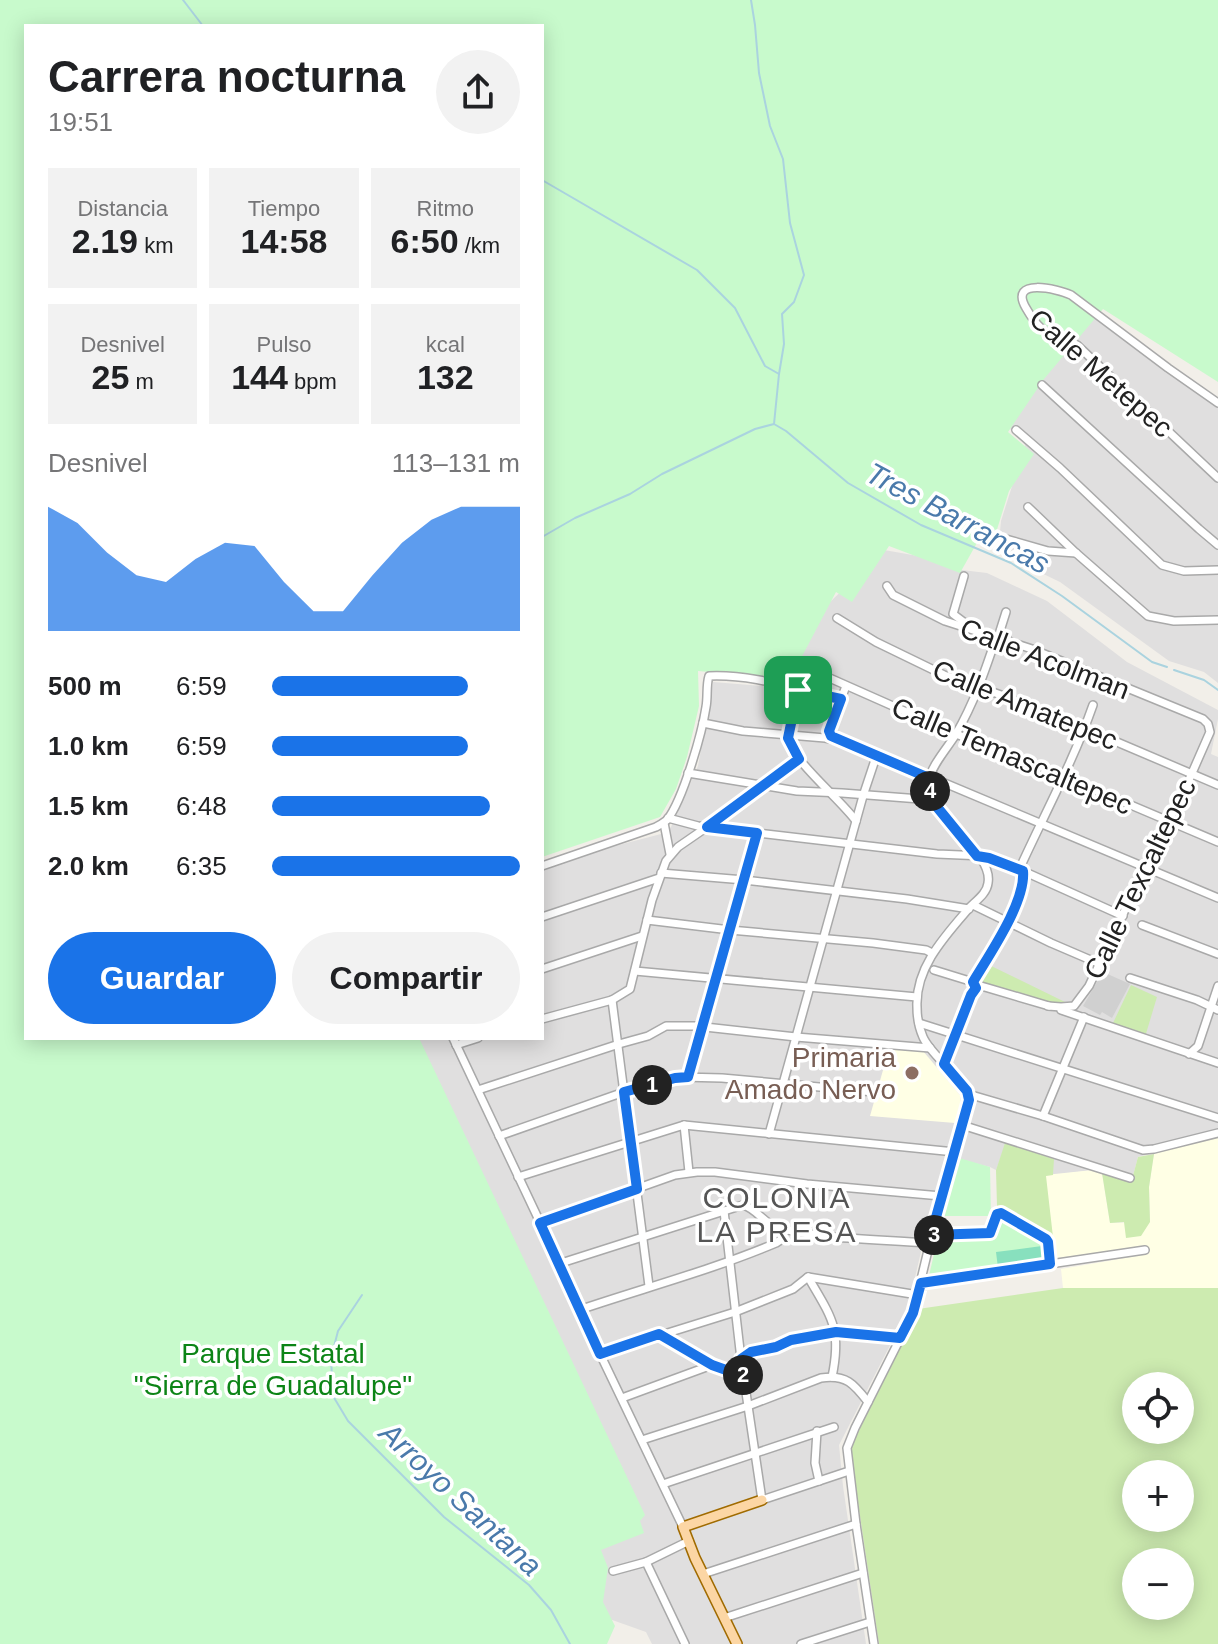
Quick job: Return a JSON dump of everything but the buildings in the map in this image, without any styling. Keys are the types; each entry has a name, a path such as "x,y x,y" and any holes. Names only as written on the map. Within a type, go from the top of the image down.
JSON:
{"main road":[{"path":"737,1644 683,1527 762,1500"}],"street":[{"name":"Calle Metepec","path":"1218,403 1071,295 1035,287 1028,289 1022,298 1033,320 1042,329 1077,345 1218,478"},
{"path":"1042,385 1218,545"},
{"path":"1016,430 1162,565 1184,571 1218,570"},
{"path":"1028,507 1148,616 1174,621 1218,620"},
{"path":"1006,539 1048,551 1076,553"},
{"path":"964,576 953,614 973,631"},
{"name":"Calle Acolman","path":"887,586 893,595 933,616 1032,649 1203,719 1208,724"},
{"path":"1006,612 1000,631 1012,643"},
{"name":"Calle Amatepec","path":"837,618 906,657 954,679 1085,729 1218,785"},
{"path":"874,1644 849,1471 848,1443 913,1313 941,1196 968,1106 966,1091 923,1037 917,997 932,953 986,891 989,879 986,867 933,800 929,778 979,688 996,638"},
{"name":"Calle Temascaltepec","path":"807,668 956,734 1218,842"},
{"path":"544,865 656,827 666,820 688,773 703,723 708,677 758,679 841,699"},
{"path":"846,686 829,731 831,736 1218,898"},
{"path":"798,690 788,734 790,745 856,821"},
{"path":"944,1064 974,985 1008,922 1023,881 1021,871 1040,822 1069,766 1093,705"},
{"path":"703,723 743,731 839,740"},
{"name":"Calle Texcaltepec","path":"1048,1006 1070,1007 1078,1003 1089,986 1167,821 1178,805 1210,732 1208,724"},
{"path":"769,1134 877,754"},
{"path":"544,1018 612,1000 630,989 642,936 670,854 799,759"},
{"path":"688,773 797,791 933,800"},
{"path":"666,820 989,858 1123,916"},
{"path":"666,820 670,854"},
{"path":"688,1077 757,833"},
{"path":"544,916 660,876 744,880 971,907 1100,964"},
{"path":"647,920 873,943 932,953"},
{"path":"1142,925 1218,954"},
{"path":"544,968 642,936"},
{"path":"934,970 1218,1063"},
{"path":"635,971 917,997"},
{"path":"1130,978 1214,1008"},
{"path":"1189,1054 1198,1046 1214,1008 1218,986"},
{"path":"612,1000 649,1286"},
{"name":"Calle Texcaltepec","path":"1043,1116 1084,1017"},
{"path":"919,1023 1218,1118"},
{"path":"478,1090 648,1036 666,1026 930,1048"},
{"path":"454,1041 683,1527"},
{"path":"499,1136 624,1092 675,1078 722,1078 874,1092"},
{"path":"966,1091 1143,1150 1218,1133"},
{"path":"684,1125 689,1172"},
{"path":"518,1177 684,1125 955,1152"},
{"path":"962,1125 1130,1178"},
{"path":"540,1223 689,1172 715,1172 941,1196"},
{"path":"558,1264 746,1206 772,1226 784,1229 825,1235 930,1239 990,1233 997,1214 1001,1213 1046,1239 1050,1264"},
{"path":"724,1211 743,1376 762,1500 849,1471"},
{"path":"579,1310 729,1263 776,1243 782,1239 784,1229"},
{"path":"921,1283 1145,1250"},
{"path":"600,1354 735,1312 793,1289 808,1277 918,1295"},
{"path":"808,1277 829,1312 836,1332 832,1377"},
{"path":"741,1359 751,1352 791,1340 836,1332 900,1338"},
{"path":"659,1334 712,1365 743,1376"},
{"path":"622,1398 712,1365"},
{"path":"642,1440 748,1406 821,1378 832,1377 853,1384 868,1402"},
{"path":"663,1484 834,1427"},
{"path":"817,1431 815,1463 819,1481"},
{"path":"703,1574 856,1524"},
{"path":"613,1571 646,1562 689,1541"},
{"path":"646,1562 685,1644"},
{"path":"724,1618 863,1573"},
{"path":"801,1644 870,1622"}],"shaded area":[{"path":"1100,311 1161,359 1218,398 1218,683 1204,672 1169,661 1060,582 998,552 1001,521 1025,445 1010,429 1036,383"},
{"path":"884,550 924,557 953,569 987,573 1047,601 1127,662 1218,710 1211,754 1218,757 1218,1136 1138,1157 1131,1183 1093,1170 1053,1175 1053,1159 1006,1143 996,1170 947,1156 907,1312 839,1445 866,1644 652,1644 646,1632 601,1616 415,1040 544,1040 544,864 661,834 671,827 698,766 713,682 783,689 829,603"},
{"path":"1103,972 1130,984 1112,1018 1083,1006"},
{"name":"Primaria Amado Nervo","path":"889,1049 923,1051 960,1095 955,1123 870,1116"},
{"path":"1218,1136 1218,1288 1063,1288 1061,1269 1149,1254 1149,1247 1055,1258 1045,1175 1093,1170 1102,1173 1110,1223 1150,1222 1149,1187 1154,1154"}],"green space":[{"name":"Parque Estatal \"Sierra de Guadalupe\"","path":"0,0 1218,0 1218,382 1103,309 1044,379 1008,432 1034,454 1009,491 994,539 978,541 960,573 889,546 852,602 836,592 789,681 698,671 699,706 687,757 676,789 660,817 544,856 544,24 24,24 24,1040 420,1040 645,1515 640,1521 644,1533 601,1550 608,1568 603,1602 615,1626 607,1644 0,1644"},
{"path":"985,963 1065,1002 1041,1003 970,983"},
{"path":"1131,985 1157,997 1145,1037 1113,1023"},
{"path":"1005,1143 1054,1159 1053,1175 1046,1176 1053,1237 997,1206 996,1170"},
{"path":"1154,1154 1149,1187 1150,1222 1141,1236 1126,1238 1124,1222 1110,1223 1102,1173 1131,1183 1138,1157"},
{"path":"956,1157 990,1167 991,1216 939,1216"},
{"path":"999,1215 1044,1242 1047,1264 928,1280 937,1241 992,1236"},
{"path":"1042,1246 1044,1262 998,1268 996,1252"},
{"path":"1063,1288 1218,1288 1218,1644 879,1644 850,1449 918,1309"}],"waterway":[{"name":"Tres Barrancas","path":"183,0 201,24"},
{"name":"Tres Barrancas","path":"751,0 759,73 770,126 783,159 790,223 804,275 794,302 782,314 784,344 774,424"},
{"name":"Tres Barrancas","path":"544,181 697,270 735,308 765,366 779,374"},
{"name":"Tres Barrancas","path":"544,536 575,518 630,494 662,474 755,429 774,424 848,483 921,525 1011,563 1152,662 1167,667"},
{"name":"Tres Barrancas","path":"1174,670 1204,680 1218,690"},
{"name":"Arroyo Santana","path":"362,1295 338,1331 331,1358 333,1396 348,1421 444,1517 529,1585 551,1610 570,1644"}],"place":[{"name":"Primaria Amado Nervo","path":"912,1073"}],"district":[{"name":"COLONIA LA PRESA","path":"777,1214"}],"route":[{"path":"798,690 841,699 829,731 831,736 929,778 930,791 937,807 977,856 1023,871 1014,909 973,982 976,988 944,1064 967,1091 969,1100 931,1235 990,1233 997,1214 1001,1213 1046,1239 1050,1264 921,1283 913,1313 900,1338 836,1332 786,1341 776,1347 754,1351 741,1359 743,1376 712,1365 659,1334 600,1354 540,1223 637,1189 624,1092 688,1077 757,833 707,827 799,759 788,738 798,690"}]}
